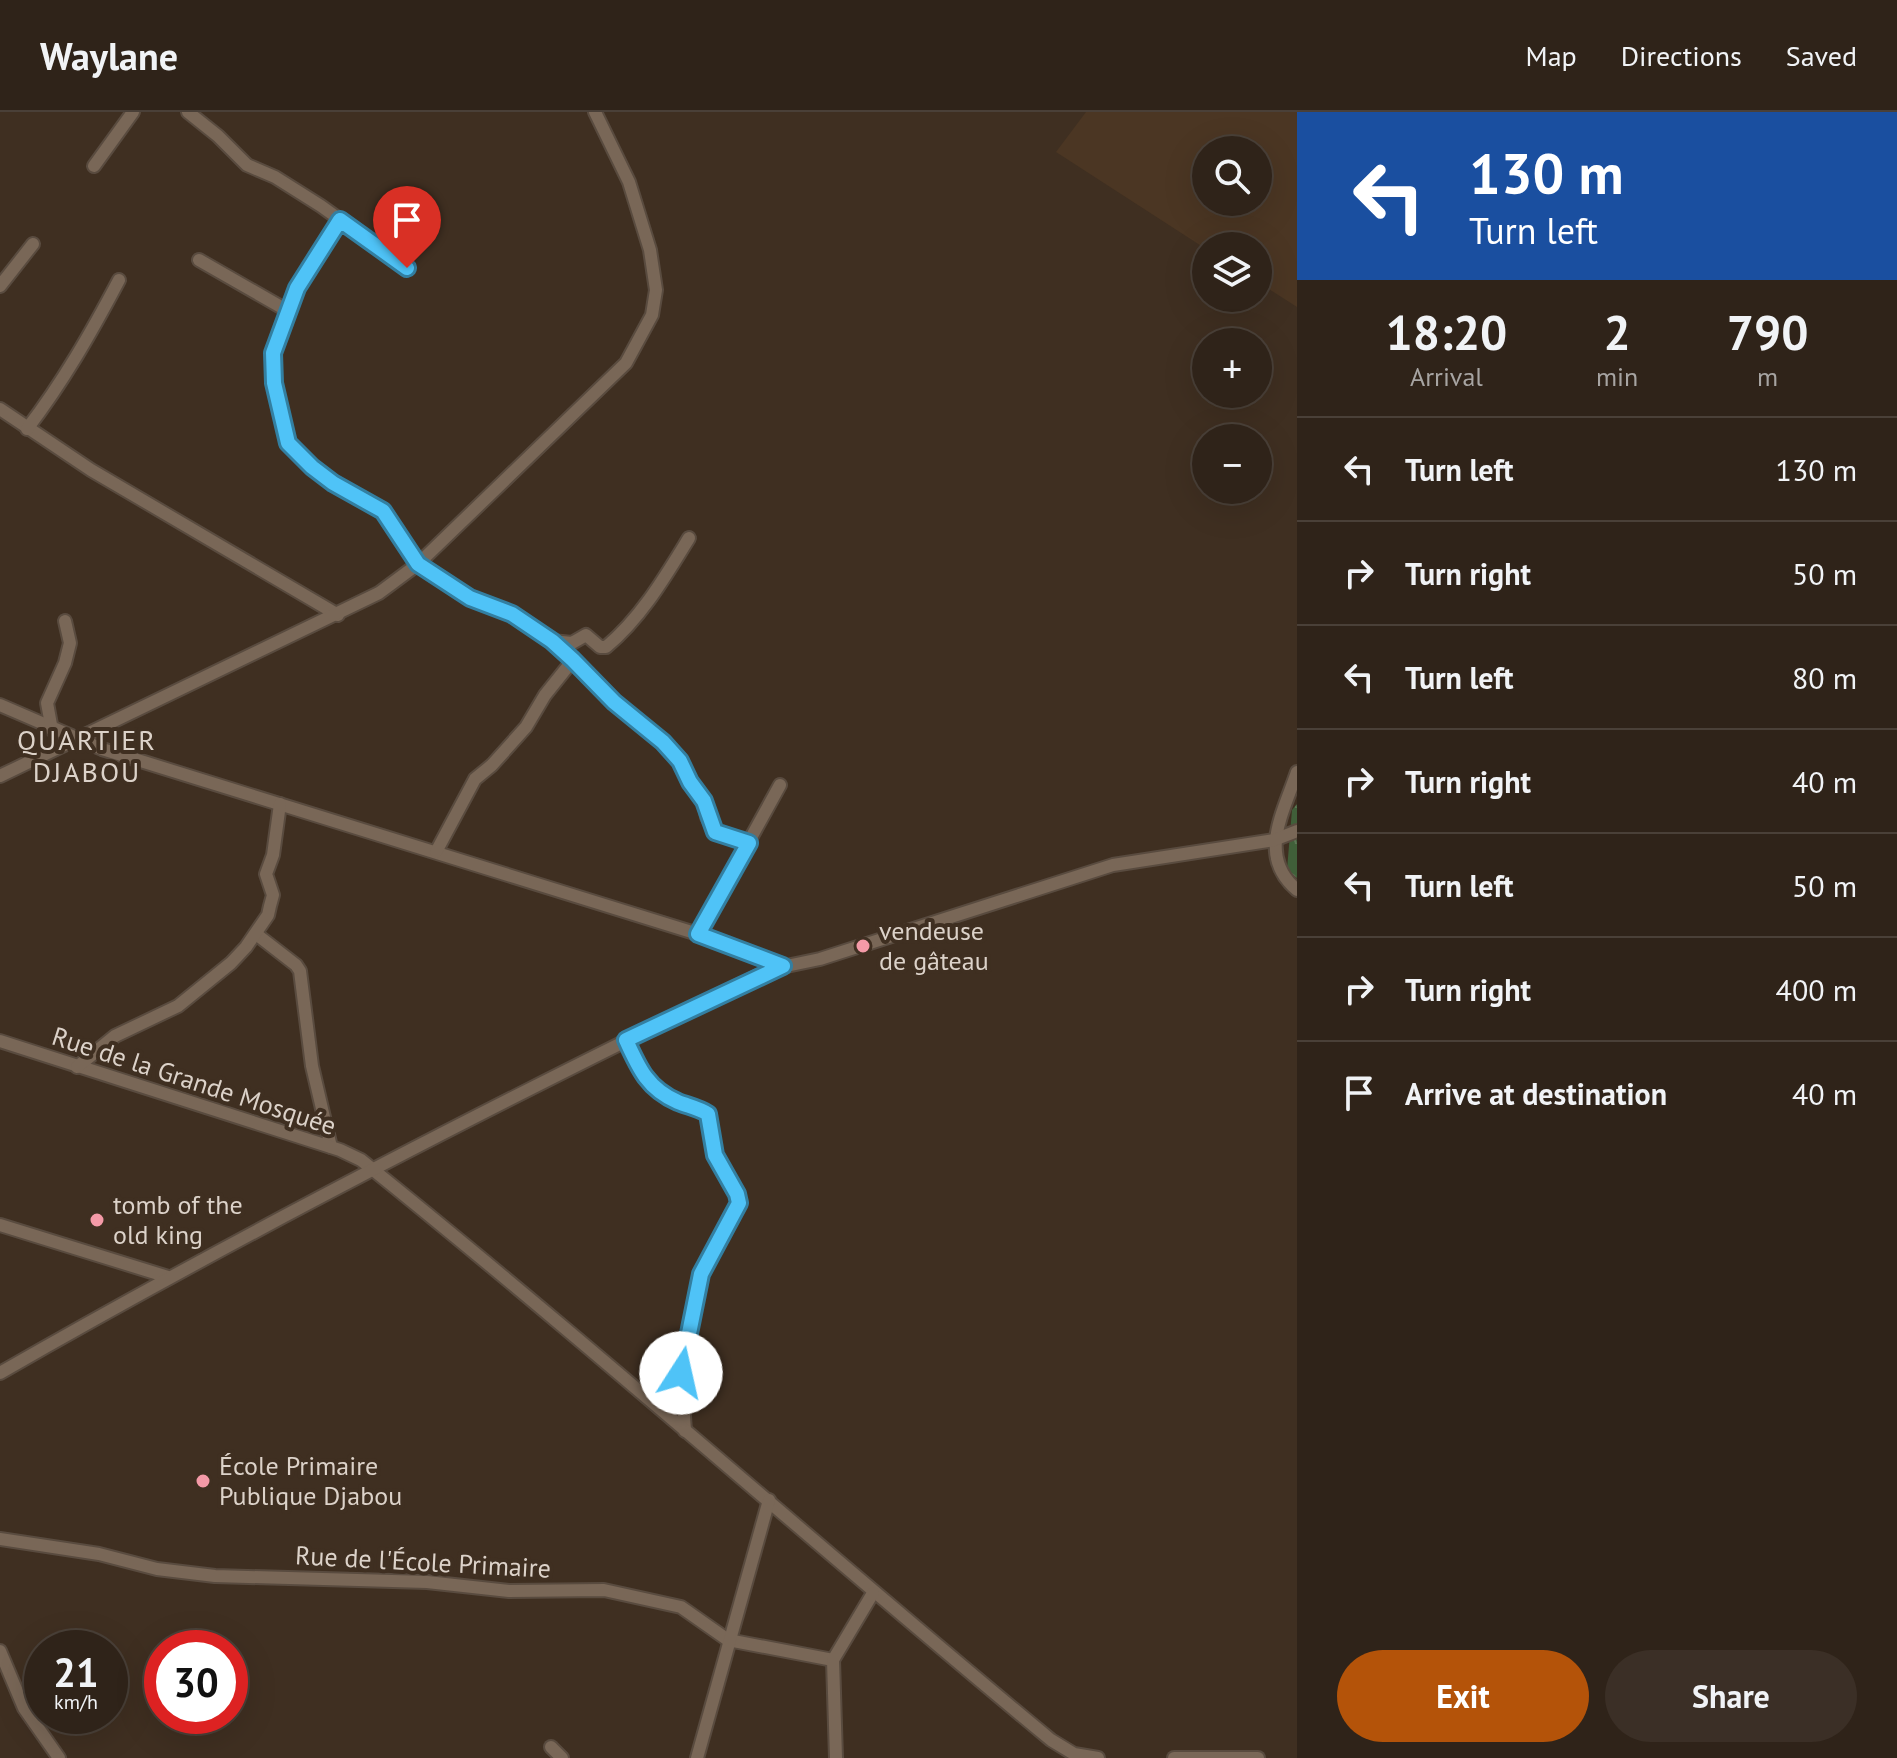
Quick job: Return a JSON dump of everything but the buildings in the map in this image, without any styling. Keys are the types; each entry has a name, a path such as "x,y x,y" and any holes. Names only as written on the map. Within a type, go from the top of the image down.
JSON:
{"street":[{"path":"94,166 133,112"},
{"path":"188,112 247,165 275,177 407,268"},
{"path":"0,776 379,593 418,564 626,363 652,315 656,290 650,250 629,182 595,112"},
{"path":"340,220 297,288 273,353 274,383 288,443 333,483 383,511 418,564 470,598 512,614 552,641 680,761 704,801 715,832 749,843"},
{"path":"0,286 33,244"},
{"path":"199,260 288,311"},
{"path":"27,429 81,352 119,280"},
{"path":"0,409 91,470 338,615"},
{"path":"552,641 572,643 586,635 600,647 606,647 620,635 655,592 689,538"},
{"path":"52,730 47,703 65,663 70,643 65,621"},
{"path":"436,852 475,779 526,727 545,695 573,660"},
{"path":"0,705 77,740 698,934 783,966"},
{"path":"1297,772 1274,840 1281,876 1297,890"},
{"path":"698,934 780,785"},
{"path":"77,1067 115,1036 178,1006 231,963 256,934 268,915 273,895 266,874 273,855 280,804"},
{"path":"0,1373 168,1277 372,1169 626,1040 783,966 820,959 1113,865 1274,840 1297,831"},
{"path":"256,934 300,971 312,1066 331,1147"},
{"path":"626,1040 642,1075 654,1089 708,1114 715,1155 739,1203 701,1274 681,1373 685,1431"},
{"name":"Rue de la Grande Mosquée","path":"0,1041 331,1147 361,1160 769,1500 873,1593 1051,1740 1075,1756"},
{"path":"0,1225 168,1277"},
{"path":"697,1758 769,1500"},
{"name":"Rue de l'École Primaire","path":"0,1539 99,1554 157,1569 215,1576 427,1582 509,1591 604,1590 681,1607 728,1640 833,1660"},
{"path":"836,1758 833,1660 873,1593"},
{"path":"0,1651 24,1708 59,1758"},
{"path":"551,1747 562,1758"},
{"path":"1075,1756 1098,1758"},
{"path":"1174,1758 1258,1758"}],"shaded area":[{"path":"1086,112 1297,112 1297,307 1272,291 1272,232 1192,232 1192,240 1056,152"}],"green space":[{"path":"1297,804 1297,878 1287,870 1292,810"}],"place":[{"name":"vendeuse de gâteau","path":"863,946"},
{"name":"tomb of the old king","path":"97,1220"},
{"name":"École Primaire Publique Djabou","path":"203,1481"}],"district":[{"name":"QUARTIER DJABOU","path":"87,756"}],"route":[{"path":"407,268 340,220 297,288 273,353 274,383 283,433 288,443 299,456 333,483 383,511 418,564 470,598 512,614 552,641 614,702 663,742 680,761 704,801 707,817 715,832 749,843 698,934 783,966 626,1040 642,1075 654,1089 708,1114 715,1155 739,1203 701,1274 681,1373"}]}
